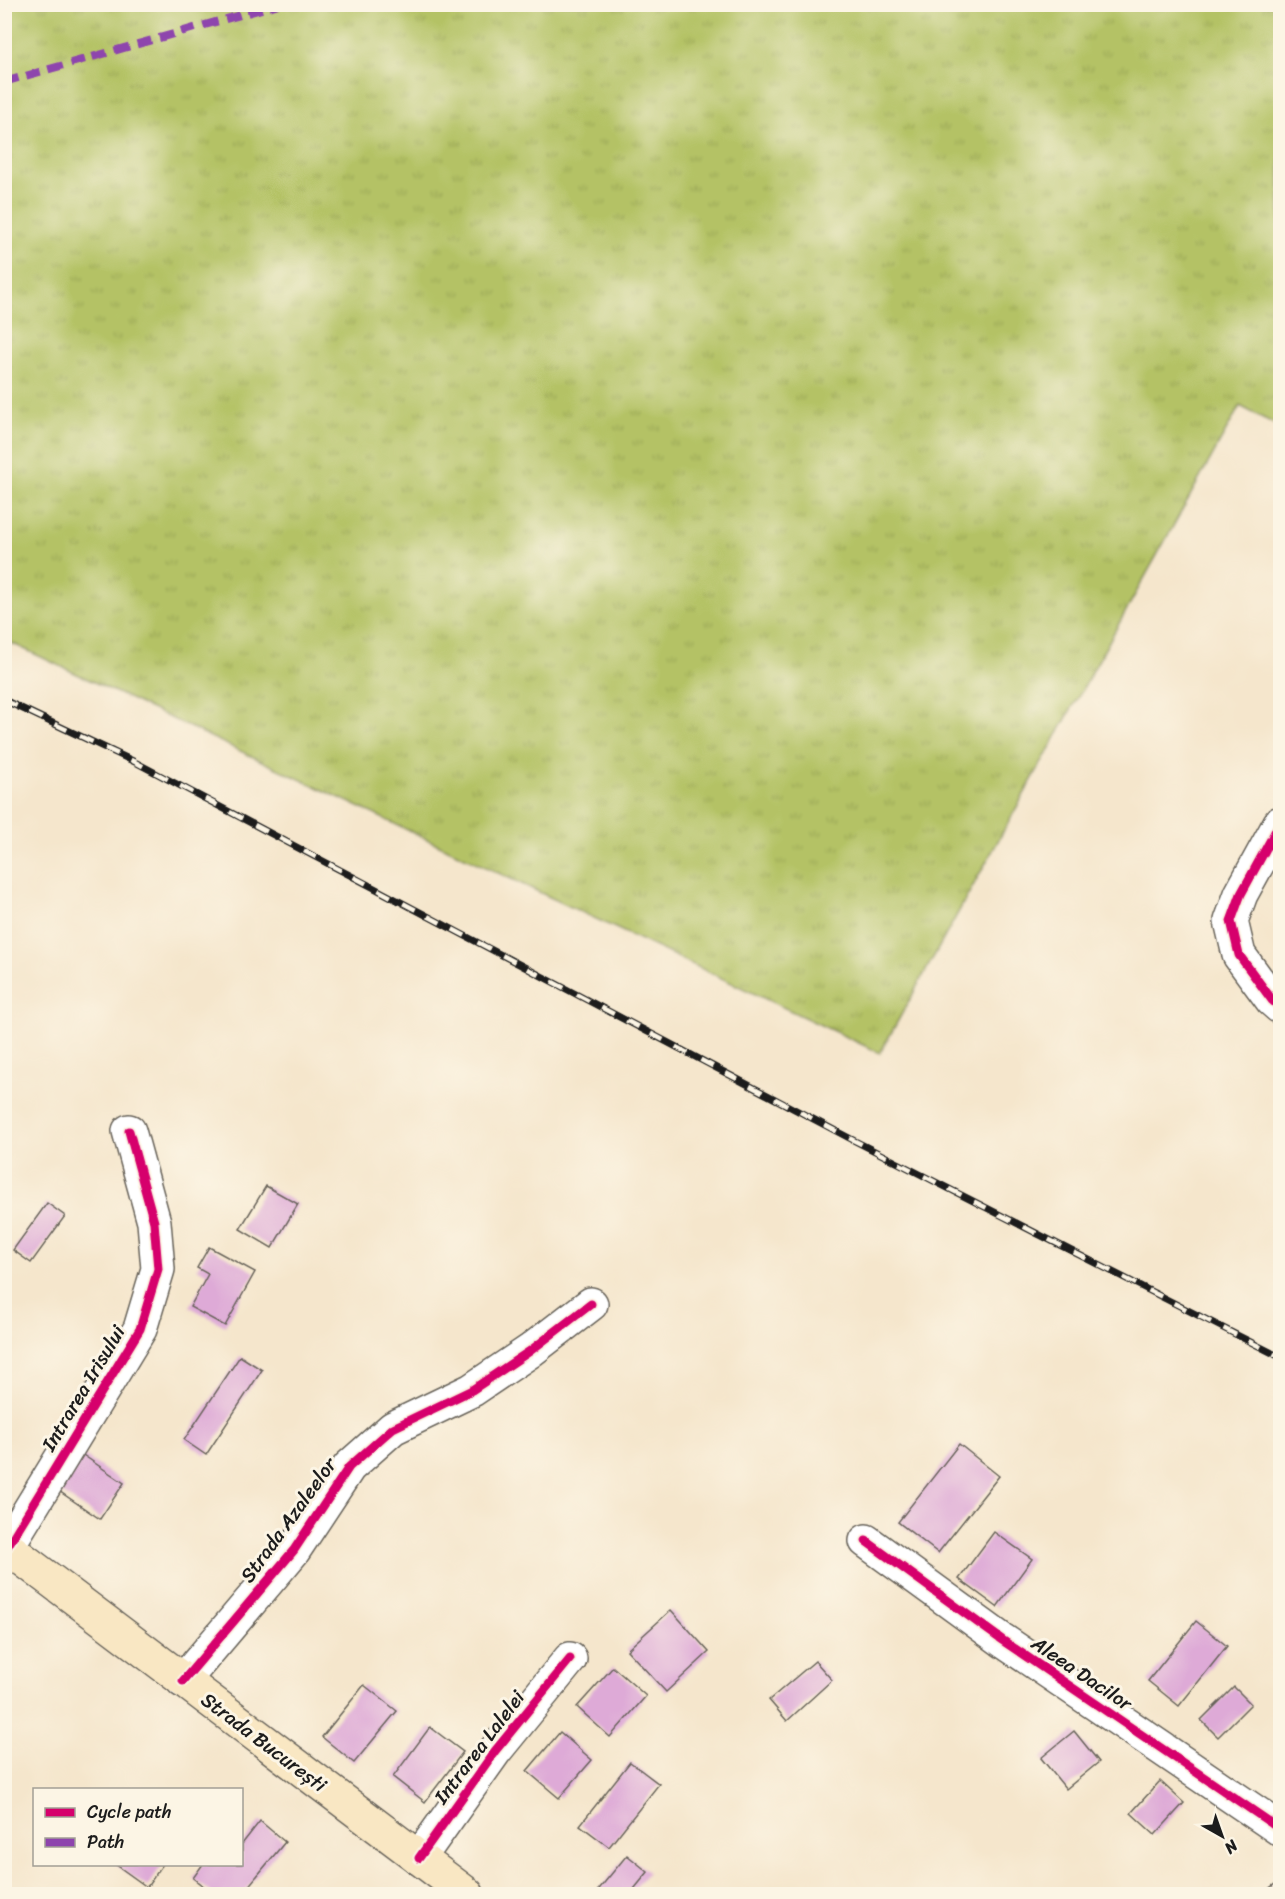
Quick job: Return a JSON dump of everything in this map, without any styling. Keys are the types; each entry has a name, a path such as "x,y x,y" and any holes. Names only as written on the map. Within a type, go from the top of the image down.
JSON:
{"main road":[{"name":"Strada București","path":"6,1546 467,1894"}],"street":[{"path":"1281,823 1241,894 1231,921 1239,955 1272,1000 1281,1007"},
{"name":"Intrarea Irisului","path":"6,1546 140,1329 158,1269 154,1222 129,1131"},
{"name":"Strada Azaleelor","path":"183,1681 294,1550 349,1467 393,1428 472,1390 530,1351 591,1304"},
{"name":"Aleea Dacilor","path":"866,1541 1002,1640 1281,1829"},
{"name":"Intrarea Lalelei","path":"419,1858 495,1750 570,1659"}],"green space":[{"path":"5,4 1280,5 1280,427 1240,406 880,1053 5,640"}],"building":[{"path":"266,1186 298,1204 272,1248 240,1229"},
{"path":"47,1203 65,1216 31,1263 13,1250"},
{"path":"209,1247 255,1272 225,1326 190,1307 208,1274 197,1268"},
{"path":"240,1356 262,1370 206,1455 184,1440"},
{"path":"959,1444 999,1476 938,1553 898,1522"},
{"path":"80,1453 124,1483 100,1519 56,1489"},
{"path":"994,1532 1032,1559 997,1607 959,1579"},
{"path":"671,1610 709,1652 666,1692 627,1650"},
{"path":"1196,1621 1227,1646 1179,1706 1148,1681"},
{"path":"815,1661 832,1680 787,1721 769,1700"},
{"path":"613,1667 646,1696 610,1737 577,1707"},
{"path":"364,1685 397,1711 354,1763 322,1737"},
{"path":"1234,1687 1251,1704 1218,1737 1201,1720"},
{"path":"430,1727 463,1752 425,1802 393,1777"},
{"path":"1074,1731 1099,1762 1066,1789 1041,1758"},
{"path":"560,1732 592,1760 559,1798 527,1771"},
{"path":"630,1762 659,1784 609,1847 580,1825"},
{"path":"1160,1781 1184,1803 1155,1835 1131,1813"},
{"path":"260,1821 285,1842 242,1894 213,1894 193,1878 202,1866 243,1866 243,1843"},
{"path":"627,1855 648,1872 630,1894 595,1894"},
{"path":"118,1866 162,1866 147,1887"},
{"path":"1280,1880 1280,1894 1262,1894"}],"railway":[{"path":"4,700 135,762 855,1141 1280,1357"}],"marked path":[{"path":"4,82 279,4"}],"cycle path":[{"path":"1280,823 1241,894 1231,921 1239,955 1272,1000 1280,1007"},
{"path":"7,1547 140,1329 158,1269 154,1222 129,1131"},
{"path":"183,1681 294,1550 349,1467 393,1428 472,1390 530,1351 591,1304"},
{"path":"866,1541 1002,1640 1280,1829"},
{"path":"419,1858 495,1751 570,1659"}]}
